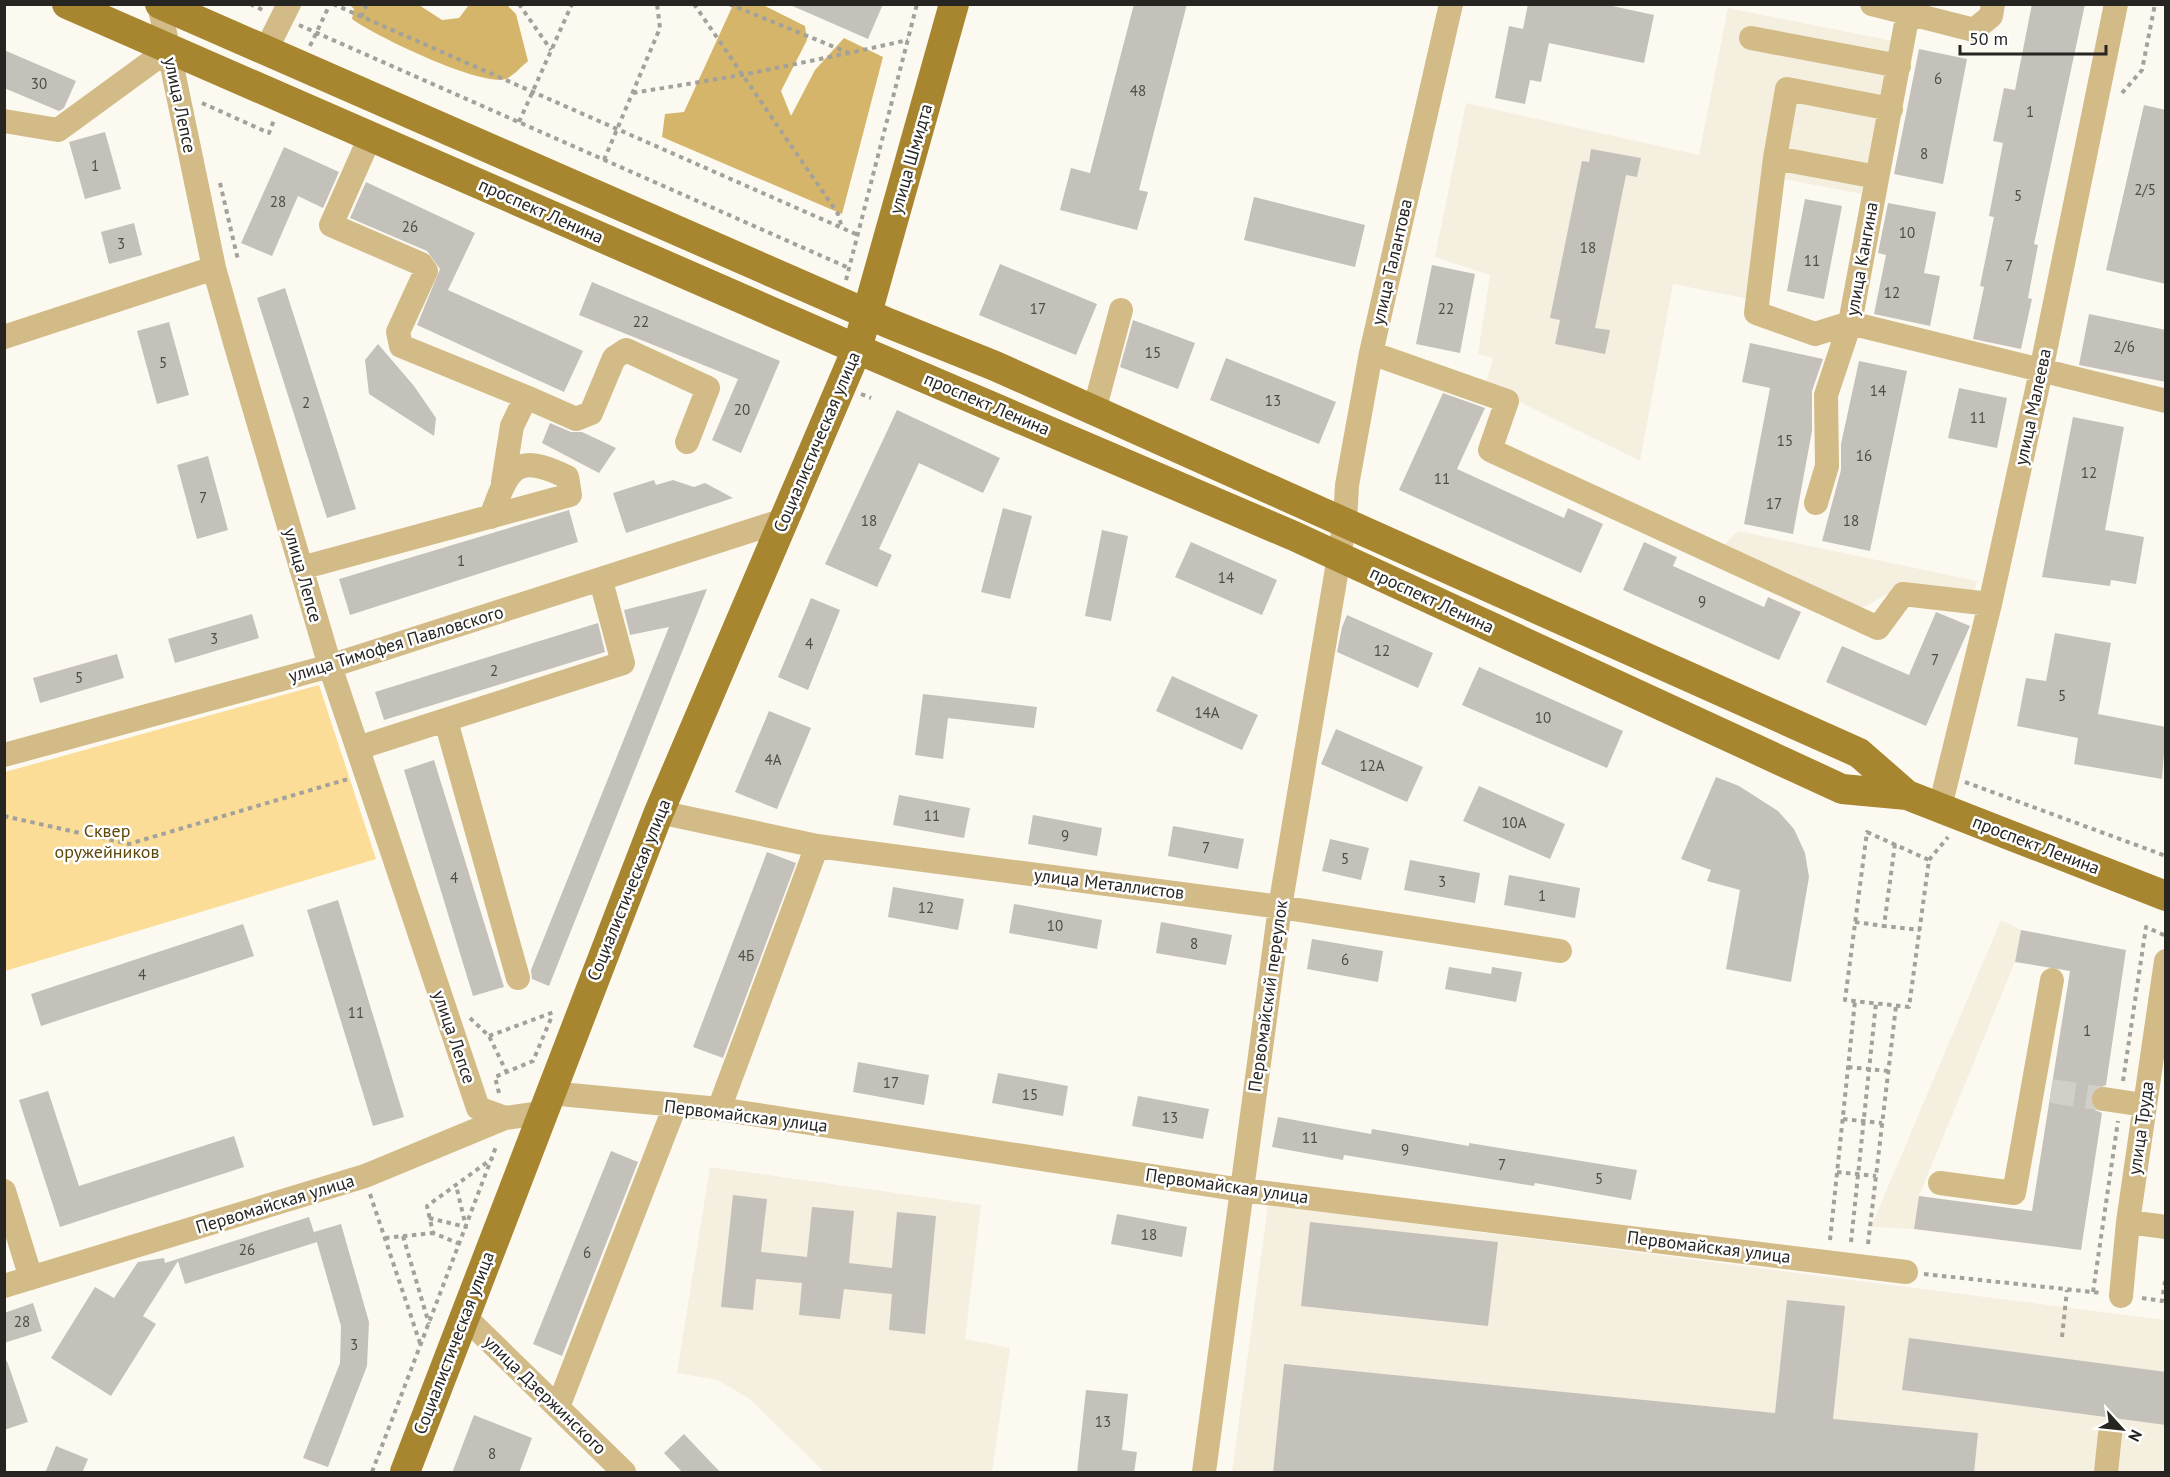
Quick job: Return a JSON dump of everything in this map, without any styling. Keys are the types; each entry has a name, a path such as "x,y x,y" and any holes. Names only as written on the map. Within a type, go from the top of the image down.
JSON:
{"main road":[{"name":"проспект Ленина","path":"67,4 1338,557 1842,789 1907,795 2166,896"},
{"name":"проспект Ленина","path":"160,4 1345,521 1859,753 1907,795"},
{"name":"улица Шмидта","path":"868,314 954,4"},
{"name":"Социалистическая улица","path":"405,1473 545,1103 659,812 857,349 868,314"}],"street":[{"name":"улица Лепсе","path":"160,4 214,268 330,666 478,1108 505,1118"},
{"name":"улица Талантова","path":"1345,521 1347,485 1371,354 1451,4"},
{"path":"1872,4 1974,30 1991,16 1993,4"},
{"name":"улица Малеева","path":"1940,807 1990,604 2041,371 2116,4"},
{"path":"266,50 286,11"},
{"name":"улица Кангина","path":"1816,503 1827,466 1826,396 1850,323 1908,13"},
{"path":"1750,38 1899,66"},
{"path":"4,121 58,130 169,49"},
{"path":"1891,109 1787,88 1775,158 1756,313 1815,334 1850,323 2166,401"},
{"path":"370,137 331,225 421,264 426,271 398,332 401,346 576,419 591,413 614,358 626,350 708,388 687,442"},
{"path":"1775,158 1877,177"},
{"path":"4,337 214,268"},
{"path":"1094,411 1121,310"},
{"path":"1371,354 1508,401 1490,450 1878,628 1903,594 1990,604"},
{"path":"491,517 503,482 512,426 526,397"},
{"path":"301,568 570,495 567,477 532,463 516,468 503,482"},
{"name":"улица Тимофея Павловского","path":"4,755 330,666 602,581 784,520"},
{"name":"Первомайский переулок","path":"1204,1473 1280,907 1345,521"},
{"path":"358,748 623,663 602,581"},
{"path":"446,721 518,978"},
{"name":"улица Металлистов","path":"659,812 817,846 1280,907 1560,951"},
{"path":"719,1109 817,846"},
{"name":"улица Труда","path":"2121,1296 2145,1224 2144,1105 2166,961"},
{"path":"1940,1183 2014,1193 2042,1090 2052,980"},
{"path":"2145,1224 2166,1057"},
{"path":"2104,1099 2144,1105"},
{"name":"Первомайская улица","path":"4,1286 364,1176 545,1103 719,1109 1242,1190 1823,1250 1906,1272"},
{"path":"558,1407 675,1106"},
{"path":"4,1191 31,1278"},
{"name":"улица Дзержинского","path":"465,1317 624,1473"},
{"path":"2106,1473 2110,1434"}],"path":[{"path":"250,4 286,11 519,122 878,280"},
{"path":"333,4 858,235"},
{"path":"362,17 367,4"},
{"path":"519,4 551,51"},
{"path":"519,122 572,4"},
{"path":"604,160 660,28 657,4"},
{"path":"694,4 838,214 842,228"},
{"path":"729,4 849,53"},
{"path":"849,268 917,4"},
{"path":"2120,101 2122,90 2142,70 2155,4"},
{"path":"633,93 742,75 908,40"},
{"path":"1968,770 1965,782 2166,856"},
{"path":"4,816 129,844 366,774"},
{"path":"1929,860 1867,832 1845,1000 1909,1007 1929,860 1948,837"},
{"path":"1884,926 1895,844"},
{"path":"1855,922 1920,930"},
{"path":"2146,927 2166,936"},
{"path":"1855,1001 1837,1172 1823,1250 1851,1242 1868,1244 1906,1272 2162,1301 2166,1275"},
{"path":"1851,1242 1876,1004"},
{"path":"1868,1244 1896,1006"},
{"path":"489,1036 554,1012"},
{"path":"466,1013 489,1036 507,1073"},
{"path":"1848,1067 1888,1071"},
{"path":"372,1473 494,1157 505,1118"},
{"path":"1843,1119 1882,1123"},
{"path":"434,1233 427,1206 494,1157"},
{"path":"1837,1172 1876,1176"},
{"path":"364,1176 421,1346"},
{"path":"456,1185 466,1227"},
{"path":"429,1218 466,1227"},
{"path":"385,1238 434,1233 460,1244"},
{"path":"403,1236 429,1324"},
{"path":"2062,1337 2067,1290"}],"shaded area":[{"path":"350,5 419,5 442,20 459,18 469,5 507,5 516,14 528,61 506,79 493,79 452,68 404,48 364,27 352,19 354,9"},
{"path":"733,5 763,5 805,26 807,40 781,91 791,116 815,70 844,38 883,57 842,214 662,137 665,114 684,112"},
{"path":"1728,8 1893,41 1862,194 1784,179 1759,301 1673,284 1640,461 1485,385 1493,358 1478,354 1490,275 1435,257 1466,103 1699,155"},
{"path":"1738,531 1977,581 1973,598 1897,589 1858,610 1719,549"},
{"path":"2001,920 2021,930 2015,962 1919,1196 1914,1229 1871,1227"},
{"path":"710,1167 981,1205 965,1339 1010,1348 992,1472 824,1472 751,1400 718,1380 677,1373"},
{"path":"1268,1205 2165,1320 2165,1472 1232,1472"}],"green space":[{"name":"Сквер оружейников","path":"319,685 376,859 5,971 5,772"}],"building":[{"path":"788,4 883,4 868,39"},
{"path":"1134,4 1187,4 1139,190 1148,192 1137,230 1060,210 1071,168 1090,173"},
{"path":"1528,4 1603,4 1654,15 1644,63 1549,43 1541,82 1530,80 1525,104 1495,98 1509,26 1523,29"},
{"path":"2032,4 2085,4 2034,244 2038,245 2028,298 2032,299 2021,349 1973,339 1984,287 1980,286 1994,217 1989,216 2003,143 1993,141 2004,88 2015,90"},
{"path":"1919,49 1967,59 1943,184 1894,174"},
{"path":"4,50 76,81 64,108 59,111 4,88"},
{"path":"2144,105 2166,110 2166,284 2106,270"},
{"path":"105,132 121,189 85,199 69,142"},
{"path":"284,147 339,172 323,208 298,196 272,256 241,243"},
{"path":"1591,149 1641,158 1637,177 1626,175 1595,328 1610,330 1605,354 1555,344 1560,320 1550,318 1582,161 1589,162"},
{"path":"366,182 475,233 448,290 583,351 564,392 417,325 440,269 427,251 350,218"},
{"path":"1254,197 1365,225 1355,267 1244,240"},
{"path":"1805,199 1842,206 1824,299 1787,291"},
{"path":"1888,203 1936,212 1924,273 1940,276 1930,326 1874,314 1886,255 1878,253"},
{"path":"134,223 142,255 109,264 101,232"},
{"path":"1000,264 1097,304 1076,355 979,315"},
{"path":"1432,265 1475,274 1460,353 1416,344"},
{"path":"592,282 780,361 741,453 712,440 738,379 579,315"},
{"path":"285,288 356,509 327,518 257,298"},
{"path":"2089,314 2166,330 2166,382 2079,365"},
{"path":"1133,320 1195,343 1178,389 1120,367"},
{"path":"169,322 189,395 157,404 137,331"},
{"path":"1750,343 1823,359 1812,391 1812,431 1793,534 1744,524 1770,388 1742,382"},
{"path":"378,344 414,386 436,418 434,436 369,394 365,360"},
{"path":"1226,358 1336,402 1319,444 1210,400"},
{"path":"1859,361 1907,371 1870,551 1822,541 1841,470 1841,444"},
{"path":"1959,388 2007,398 1997,448 1948,438"},
{"path":"1443,393 1485,408 1457,469 1564,518 1568,508 1603,524 1581,573 1399,490"},
{"path":"897,410 1000,458 983,493 919,463 879,549 892,555 877,587 825,564"},
{"path":"2073,417 2124,427 2105,530 2144,537 2136,584 2111,580 2110,586 2042,577"},
{"path":"550,423 571,432 582,432 616,448 599,473 542,443"},
{"path":"208,456 228,530 197,539 177,465"},
{"path":"654,480 656,485 673,480 694,487 705,483 733,498 626,533 613,493"},
{"path":"1003,508 1032,516 1010,599 981,592"},
{"path":"569,510 578,542 350,615 339,579"},
{"path":"1102,530 1128,536 1111,621 1085,616"},
{"path":"1191,542 1277,580 1262,615 1175,577"},
{"path":"1644,542 1677,557 1673,566 1764,607 1768,597 1801,612 1779,660 1623,590"},
{"path":"707,589 549,986 532,979 531,970 669,627 630,635 624,610"},
{"path":"811,598 840,610 808,690 778,677"},
{"path":"1936,612 1970,626 1926,726 1826,682 1842,646 1909,675"},
{"path":"252,614 259,638 175,663 168,639"},
{"path":"1347,615 1433,653 1418,688 1337,652"},
{"path":"598,623 605,652 384,720 375,692"},
{"path":"2055,633 2111,643 2098,714 2166,727 2162,779 2074,764 2078,738 2017,726 2026,678 2046,681"},
{"path":"117,654 124,678 40,703 33,678"},
{"path":"1479,667 1623,731 1607,768 1462,705"},
{"path":"1172,676 1258,715 1242,750 1156,711"},
{"path":"923,694 1037,707 1034,728 948,718 943,759 915,755"},
{"path":"769,711 811,728 777,809 735,792"},
{"path":"1336,729 1423,767 1407,802 1321,764"},
{"path":"434,760 504,987 473,996 404,770"},
{"path":"1716,777 1739,786 1778,811 1794,829 1805,853 1809,877 1791,982 1726,969 1740,890 1707,881 1711,870 1681,859"},
{"path":"1479,786 1565,824 1550,859 1463,821"},
{"path":"899,795 970,808 964,838 893,825"},
{"path":"1033,815 1102,828 1097,856 1028,844"},
{"path":"1173,826 1244,839 1238,869 1168,856"},
{"path":"1330,839 1369,848 1361,880 1322,871"},
{"path":"767,852 796,863 723,1058 693,1047"},
{"path":"1410,860 1480,873 1475,903 1404,890"},
{"path":"1509,875 1580,888 1575,918 1504,905"},
{"path":"893,887 964,899 958,930 888,917"},
{"path":"338,900 404,1117 373,1126 307,910"},
{"path":"1014,904 1102,920 1097,949 1009,933"},
{"path":"1161,922 1232,935 1226,965 1156,953"},
{"path":"243,924 254,956 41,1026 31,994"},
{"path":"2021,930 2126,950 2106,1085 2093,1090 2090,1097 2095,1110 2102,1113 2081,1250 1914,1229 1919,1196 2032,1211 2070,971 2015,962"},
{"path":"1312,939 1383,951 1378,982 1307,969"},
{"path":"1449,967 1491,974 1492,967 1522,972 1516,1002 1445,989"},
{"path":"858,1062 929,1075 924,1105 853,1092"},
{"path":"998,1073 1068,1086 1063,1116 992,1103"},
{"path":"48,1091 79,1186 234,1136 244,1167 60,1227 19,1100"},
{"path":"1138,1096 1209,1109 1203,1139 1132,1126"},
{"path":"1278,1117 1371,1134 1372,1129 1469,1146 1469,1143 1637,1170 1631,1200 1535,1183 1534,1186 1344,1155 1343,1160 1272,1147"},
{"path":"611,1151 638,1162 562,1356 533,1344"},
{"path":"733,1195 767,1199 761,1252 807,1257 812,1207 854,1211 849,1263 892,1268 897,1212 936,1216 925,1334 889,1330 892,1294 844,1289 840,1319 799,1315 802,1283 756,1279 753,1310 721,1307"},
{"path":"1117,1214 1187,1227 1182,1257 1111,1244"},
{"path":"309,1217 317,1242 185,1284 178,1261 143,1316 156,1324 111,1396 51,1358 95,1287 114,1298 138,1262 164,1258 165,1263"},
{"path":"1310,1222 1498,1242 1488,1326 1301,1306"},
{"path":"341,1224 369,1322 367,1366 328,1467 303,1458 340,1363 341,1326 314,1232"},
{"path":"1787,1300 1845,1306 1833,1419 1978,1433 1974,1473 1273,1473 1284,1364 1775,1413"},
{"path":"33,1303 42,1331 4,1343 4,1313"},
{"path":"1909,1338 2166,1372 2166,1425 1902,1390"},
{"path":"4,1361 7,1361 28,1422 4,1430"},
{"path":"1086,1390 1128,1394 1122,1450 1137,1452 1134,1473 1077,1473"},
{"path":"474,1415 532,1438 519,1473 452,1473"},
{"path":"684,1434 721,1473 683,1473 664,1453"},
{"path":"56,1446 88,1459 82,1473 45,1473"}],"tunnel":[{"path":"2051,1091 2104,1099"}]}
